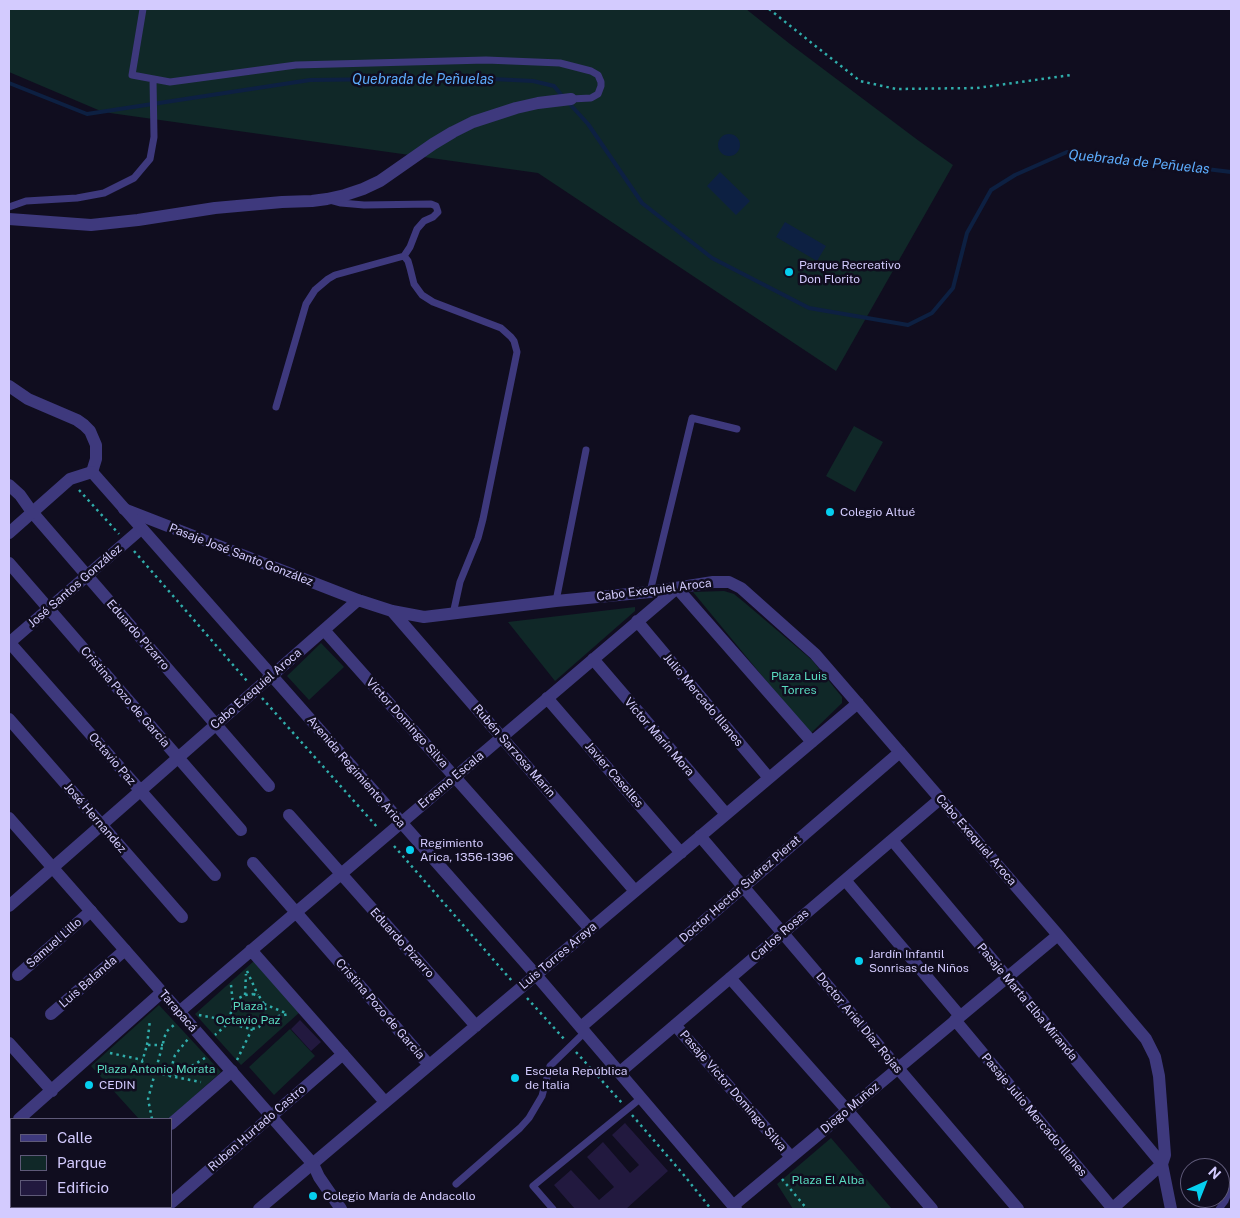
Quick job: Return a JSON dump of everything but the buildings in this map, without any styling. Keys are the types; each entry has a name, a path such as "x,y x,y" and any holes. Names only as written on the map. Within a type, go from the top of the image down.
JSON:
{"street":[{"path":"9,219 91,224 138,220 215,208 326,199 354,192 380,181 433,144 473,122 516,108 566,100"},
{"path":"9,386 28,399 77,420 90,431 96,445 96,459 92,472 70,479 9,533"},
{"name":"Avenida Regimiento Arica","path":"92,472 536,975 735,1207"},
{"name":"Eduardo Pizarro","path":"9,485 20,495 32,512 269,786"},
{"name":"Pasaje José Santo González","path":"124,509 358,600"},
{"name":"José Santos González","path":"9,643 141,528"},
{"name":"Cristina Pozo de García","path":"9,563 241,830"},
{"name":"Cabo Exequiel Aroca","path":"9,906 358,600 424,617 650,592 721,581 728,582 741,588 815,654 1139,1031 1151,1048 1158,1066 1165,1155 1162,1164"},
{"path":"677,588 812,742"},
{"name":"Erasmo Escala","path":"181,1014 229,969 677,588"},
{"name":"Rubén Sarzosa Marín","path":"392,610 635,891"},
{"name":"Julio Mercado Illanes","path":"637,621 769,778"},
{"name":"Víctor Domingo Silva","path":"324,630 590,929"},
{"name":"Octavio Paz","path":"9,643 215,875"},
{"name":"Víctor Marín Mora","path":"593,659 726,814"},
{"name":"Javier Caselles","path":"547,698 681,853"},
{"name":"Luis Torres Araya","path":"259,1209 858,703"},
{"name":"José Hernandez","path":"9,719 182,917"},
{"name":"Doctor Hector Suárez Pierat","path":"583,1029 743,887 900,752"},
{"name":"Carlos Rosas","path":"620,1072 940,799"},
{"name":"Eduardo Pizarro","path":"289,815 476,1026"},
{"name":"Tarapacá","path":"9,818 313,1164 341,1209"},
{"name":"Doctor Ariel Díaz Rojas","path":"700,836 1018,1209"},
{"name":"Pasaje Marta Elba Miranda","path":"892,840 1162,1164"},
{"name":"Cristina Pozo de García","path":"252,863 429,1065"},
{"name":"Pasaje Julio Mercado Illanes","path":"845,880 1112,1209"},
{"name":"Samuel Lillo","path":"18,975 91,911"},
{"name":"Diego Muñoz","path":"735,1207 847,1110 1058,935"},
{"name":"Luis Balanda","path":"51,1014 125,950"},
{"path":"252,950 385,1102"},
{"path":"730,978 932,1209"},
{"path":"20,1118 162,992"},
{"name":"Pasaje Víctor Domingo Silva","path":"675,1025 791,1158"},
{"path":"9,1043 52,1091"},
{"name":"Ruben Hurtado Castro","path":"172,1202 343,1054"},
{"path":"172,1123 232,1071"},
{"path":"1112,1209 1162,1164"},
{"path":"1162,1164 1171,1209"}],"lane":[{"path":"143,9 132,74 153,79 170,82 296,65 486,60 560,63 591,71 598,75 601,82 598,94 591,98 566,100"},
{"path":"9,207 26,201 51,198 77,198 104,193 134,178 150,159 154,137 153,79"},
{"path":"276,407 306,304 315,290 335,276 404,256 410,247 416,229 438,212 434,204 364,206 326,199"},
{"path":"404,256 408,262 414,284 422,295 433,302 501,328 514,341 517,352 483,519 478,538 460,582 453,614"},
{"path":"650,592 692,418 737,429"},
{"path":"556,601 586,450"},
{"path":"456,1184 529,1118 542,1096 550,1066 570,1046 583,1029"},
{"path":"553,1209 533,1186 641,1098"},
{"path":"1219,1209 1225,1201 1231,1185"}],"path":[{"path":"770,9 860,81 896,90 977,88 1071,75"},
{"path":"70,479 254,690 627,1109 711,1209"},
{"path":"245,994 246,972 252,950"},
{"path":"229,969 234,1005"},
{"path":"152,1118 148,1099 166,1032 181,1014 231,1021 242,1027 252,1029 258,1027 265,1019 266,1010 264,1004 246,972"},
{"path":"174,1077 207,1057 211,1047 231,1021 230,1016 237,999 245,994 259,996"},
{"path":"264,1004 289,1014"},
{"path":"265,1019 289,1014 300,1005"},
{"path":"140,1069 147,1045 150,1019"},
{"path":"232,1071 252,1029"},
{"path":"169,1076 174,1055 196,1031"},
{"path":"147,1045 163,1045"},
{"path":"101,1047 106,1053 143,1060"},
{"path":"89,1058 105,1068 148,1069 169,1076 217,1084"},
{"path":"775,1171 807,1209"}],"green space":[{"name":"Parque Recreativo Don Florito","path":"9,9 746,9 953,165 836,371 538,173 103,112 9,72"},
{"path":"854,426 883,442 855,492 826,476"},
{"name":"Plaza Luis Torres","path":"724,591 734,594 812,660 842,697 842,703 810,734 693,592"},
{"path":"635,607 635,611 555,681 508,622"},
{"path":"321,643 344,667 309,700 287,676"},
{"name":"Plaza Octavio Paz","path":"254,961 300,1012 241,1065 195,1014"},
{"name":"Plaza Antonio Morata","path":"159,1005 221,1072 170,1118 138,1118 91,1066"},
{"path":"290,1029 315,1056 274,1095 249,1067"},
{"name":"Plaza El Alba","path":"831,1138 892,1209 793,1209 777,1184"}],"water":[{"path":"725,134 733,134 740,141 740,149 733,156 725,156 718,149 718,141"},
{"path":"720,172 750,201 736,215 707,186"},
{"path":"785,222 826,246 817,261 776,237"}],"waterway":[{"name":"Quebrada de Peñuelas","path":"9,83 87,114 310,80 472,78 533,81 554,86 563,97"},
{"name":"Quebrada de Peñuelas","path":"568,102 588,124 642,203 712,258 809,308 908,325 932,313 953,288 967,233 991,190 1015,175 1067,152 1231,172"}],"place":[{"name":"Parque Recreativo Don Florito","path":"789,272"},
{"name":"Colegio Altué","path":"830,512"},
{"name":"Regimiento Arica, 1356-1396","path":"410,850"},
{"name":"Jardín Infantil Sonrisas de Niños","path":"859,961"},
{"name":"Escuela República de Italia","path":"515,1078"},
{"name":"CEDIN","path":"89,1085"},
{"name":"Colegio María de Andacollo","path":"313,1196"}]}
